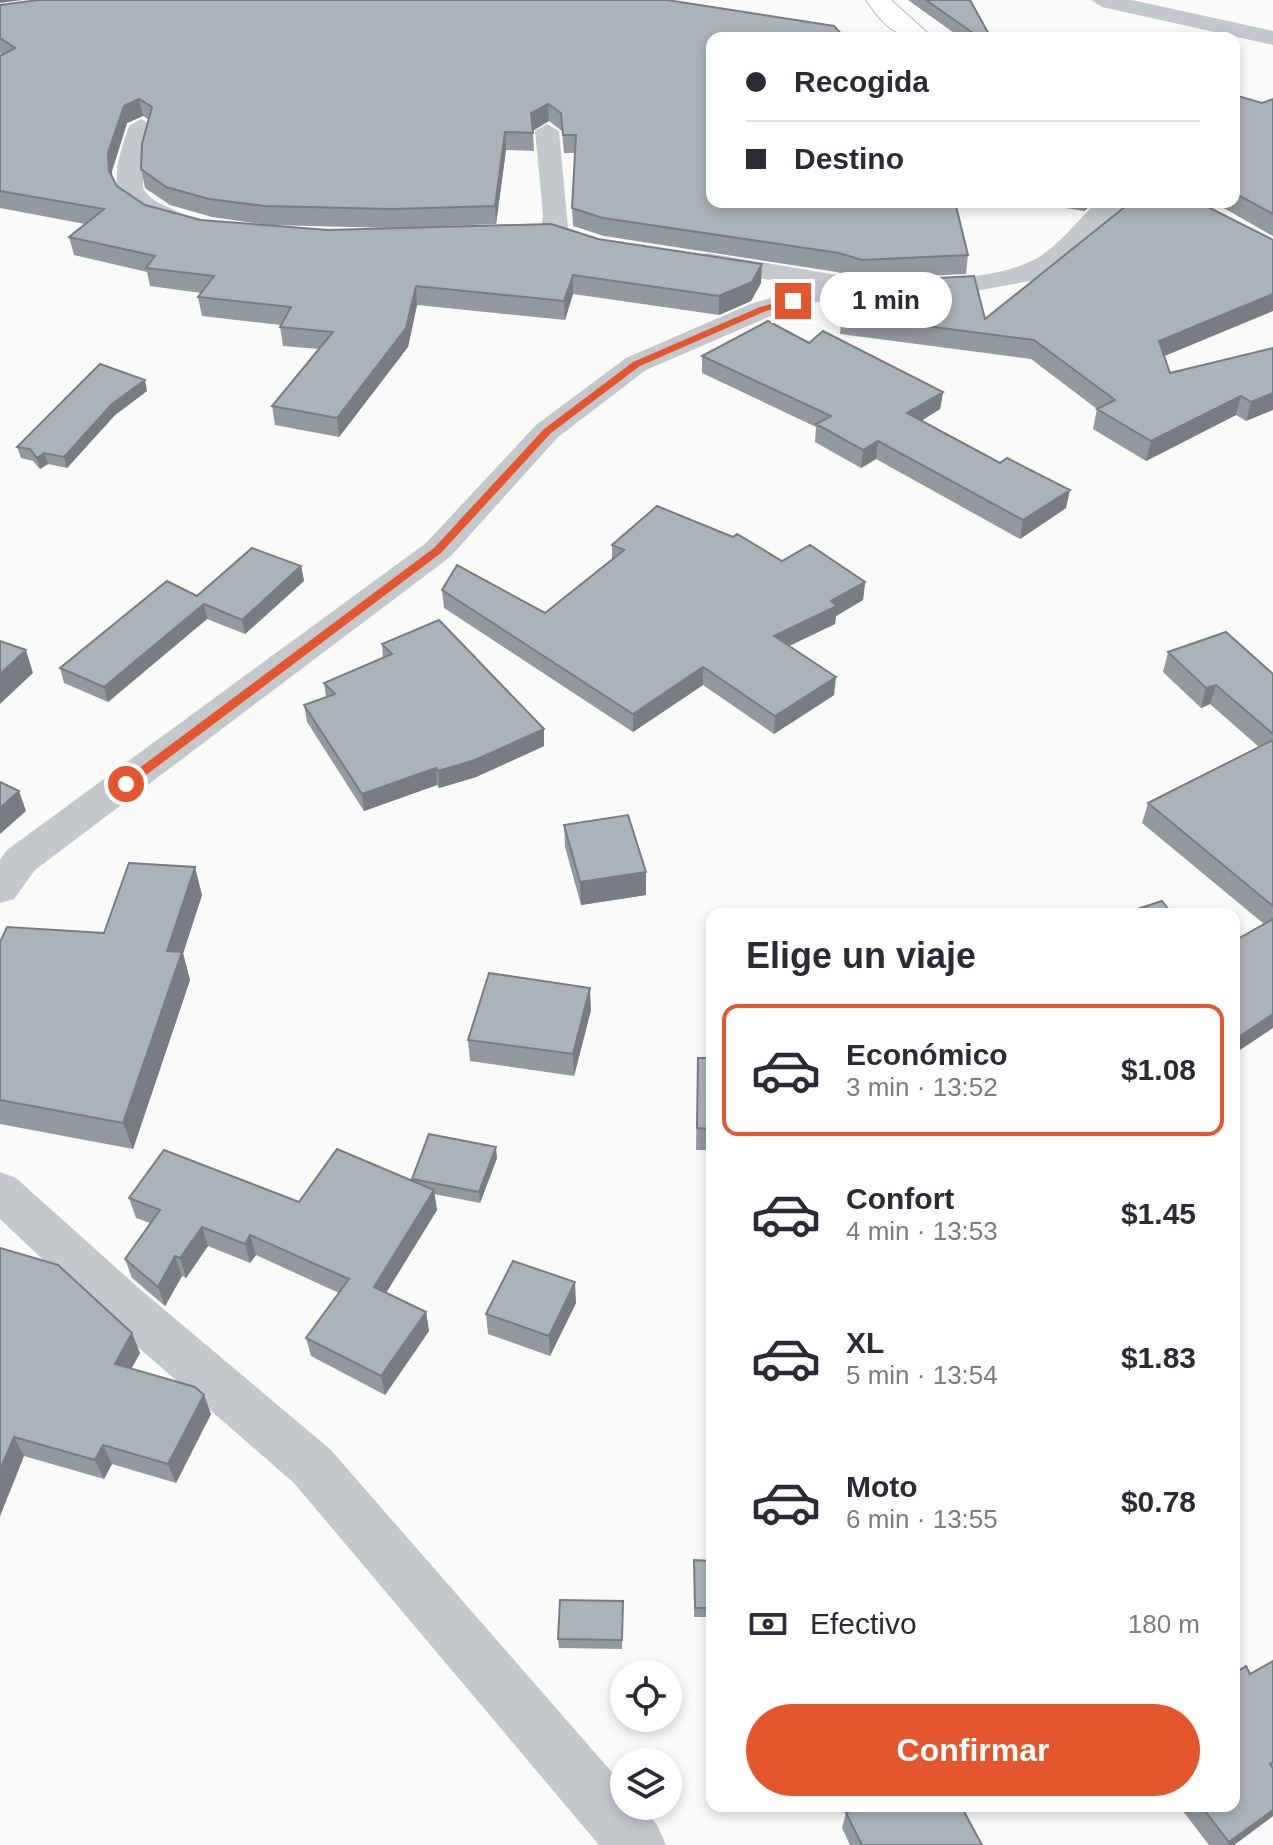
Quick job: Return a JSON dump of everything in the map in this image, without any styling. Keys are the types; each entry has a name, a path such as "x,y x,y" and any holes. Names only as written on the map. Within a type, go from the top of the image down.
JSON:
{"main road":[{"path":"878,0 888,13 912,32"}],"street":[{"path":"1102,0 1273,38"},
{"path":"141,126 126,181 133,199 148,211 178,223 207,227"},
{"path":"547,131 556,214 554,232"},
{"path":"7,871 438,550 547,431 636,364 763,309 822,292 970,284 1020,275 1050,262 1106,208"},
{"path":"522,233 554,232 599,247 629,251"},
{"path":"674,256 873,289"},
{"path":"0,1191 125,1306 312,1466 637,1845"}],"building":[{"path":"38,0 667,0 834,26 840,32 706,32 706,208 956,208 968,255 862,260 839,253 603,218 572,208 576,135 563,135 561,113 548,104 531,113 533,133 505,132 495,206 392,209 265,206 209,199 166,187 141,169 142,144 152,107 139,99 124,106 108,153 109,171 117,186 145,205 201,220 328,230 551,224 598,239 762,264 752,282 719,296 573,275 564,301 416,286 406,328 337,418 272,406 333,332 280,327 291,307 198,297 214,276 146,268 155,256 69,237 104,209 0,191 0,56 15,48 0,38 0,5"},
{"path":"926,0 970,0 988,32 971,32"},
{"path":"1240,97 1262,103 1273,99 1273,214 1240,196"},
{"path":"1124,208 1210,208 1273,240 1273,294 1159,341 1170,373 1273,348 1273,393 1251,402 1241,396 1151,441 1097,409 1115,400 1034,340 842,315 881,281 974,276 985,319"},
{"path":"768,321 809,343 823,331 943,392 907,413 1000,463 1007,458 1070,490 1023,520 878,441 863,450 816,424 831,416 702,356"},
{"path":"100,364 145,380 112,404 64,457 44,453 37,458 30,449 17,447"},
{"path":"657,506 733,537 737,534 782,561 810,545 865,582 831,601 837,606 774,636 836,677 775,716 703,667 633,714 442,590 457,565 545,613 624,550 612,545"},
{"path":"252,548 301,566 242,620 204,604 104,687 60,668 167,581 197,596"},
{"path":"439,620 544,729 475,760 438,771 436,768 362,794 304,705 335,694 324,683 392,654 382,644"},
{"path":"1226,632 1273,674 1273,734 1216,685 1206,688 1168,652"},
{"path":"0,641 26,650 0,674"},
{"path":"1273,740 1273,906 1148,803"},
{"path":"0,782 19,791 0,808"},
{"path":"628,815 646,872 580,882 564,825"},
{"path":"129,863 195,867 167,951 182,952 123,1123 0,1100 0,942 7,927 104,933"},
{"path":"1162,901 1167,908 1140,908"},
{"path":"1273,919 1273,1014 1240,1036 1240,938"},
{"path":"489,973 590,988 573,1054 468,1040"},
{"path":"698,1058 706,1058 706,1129 697,1128"},
{"path":"429,1134 496,1147 479,1192 412,1179"},
{"path":"337,1149 434,1190 374,1287 426,1312 381,1376 306,1338 349,1279 250,1235 245,1244 202,1227 180,1258 175,1256 158,1287 125,1259 160,1210 129,1198 164,1150 299,1202"},
{"path":"0,1248 58,1265 132,1333 115,1364 195,1387 204,1395 168,1464 103,1445 95,1460 14,1437 0,1470"},
{"path":"513,1261 575,1282 549,1336 486,1314"},
{"path":"694,1560 706,1561 706,1608 695,1608"},
{"path":"560,1600 623,1601 622,1640 558,1639"},
{"path":"1273,1661 1273,1762 1270,1764 1273,1769 1273,1810 1229,1842 1206,1812 1240,1812 1240,1670 1246,1666 1250,1674"},
{"path":"964,1812 982,1845 862,1845 846,1813"}],"route":[{"path":"126,784 438,550 547,431 636,364 763,309 793,301"}]}
